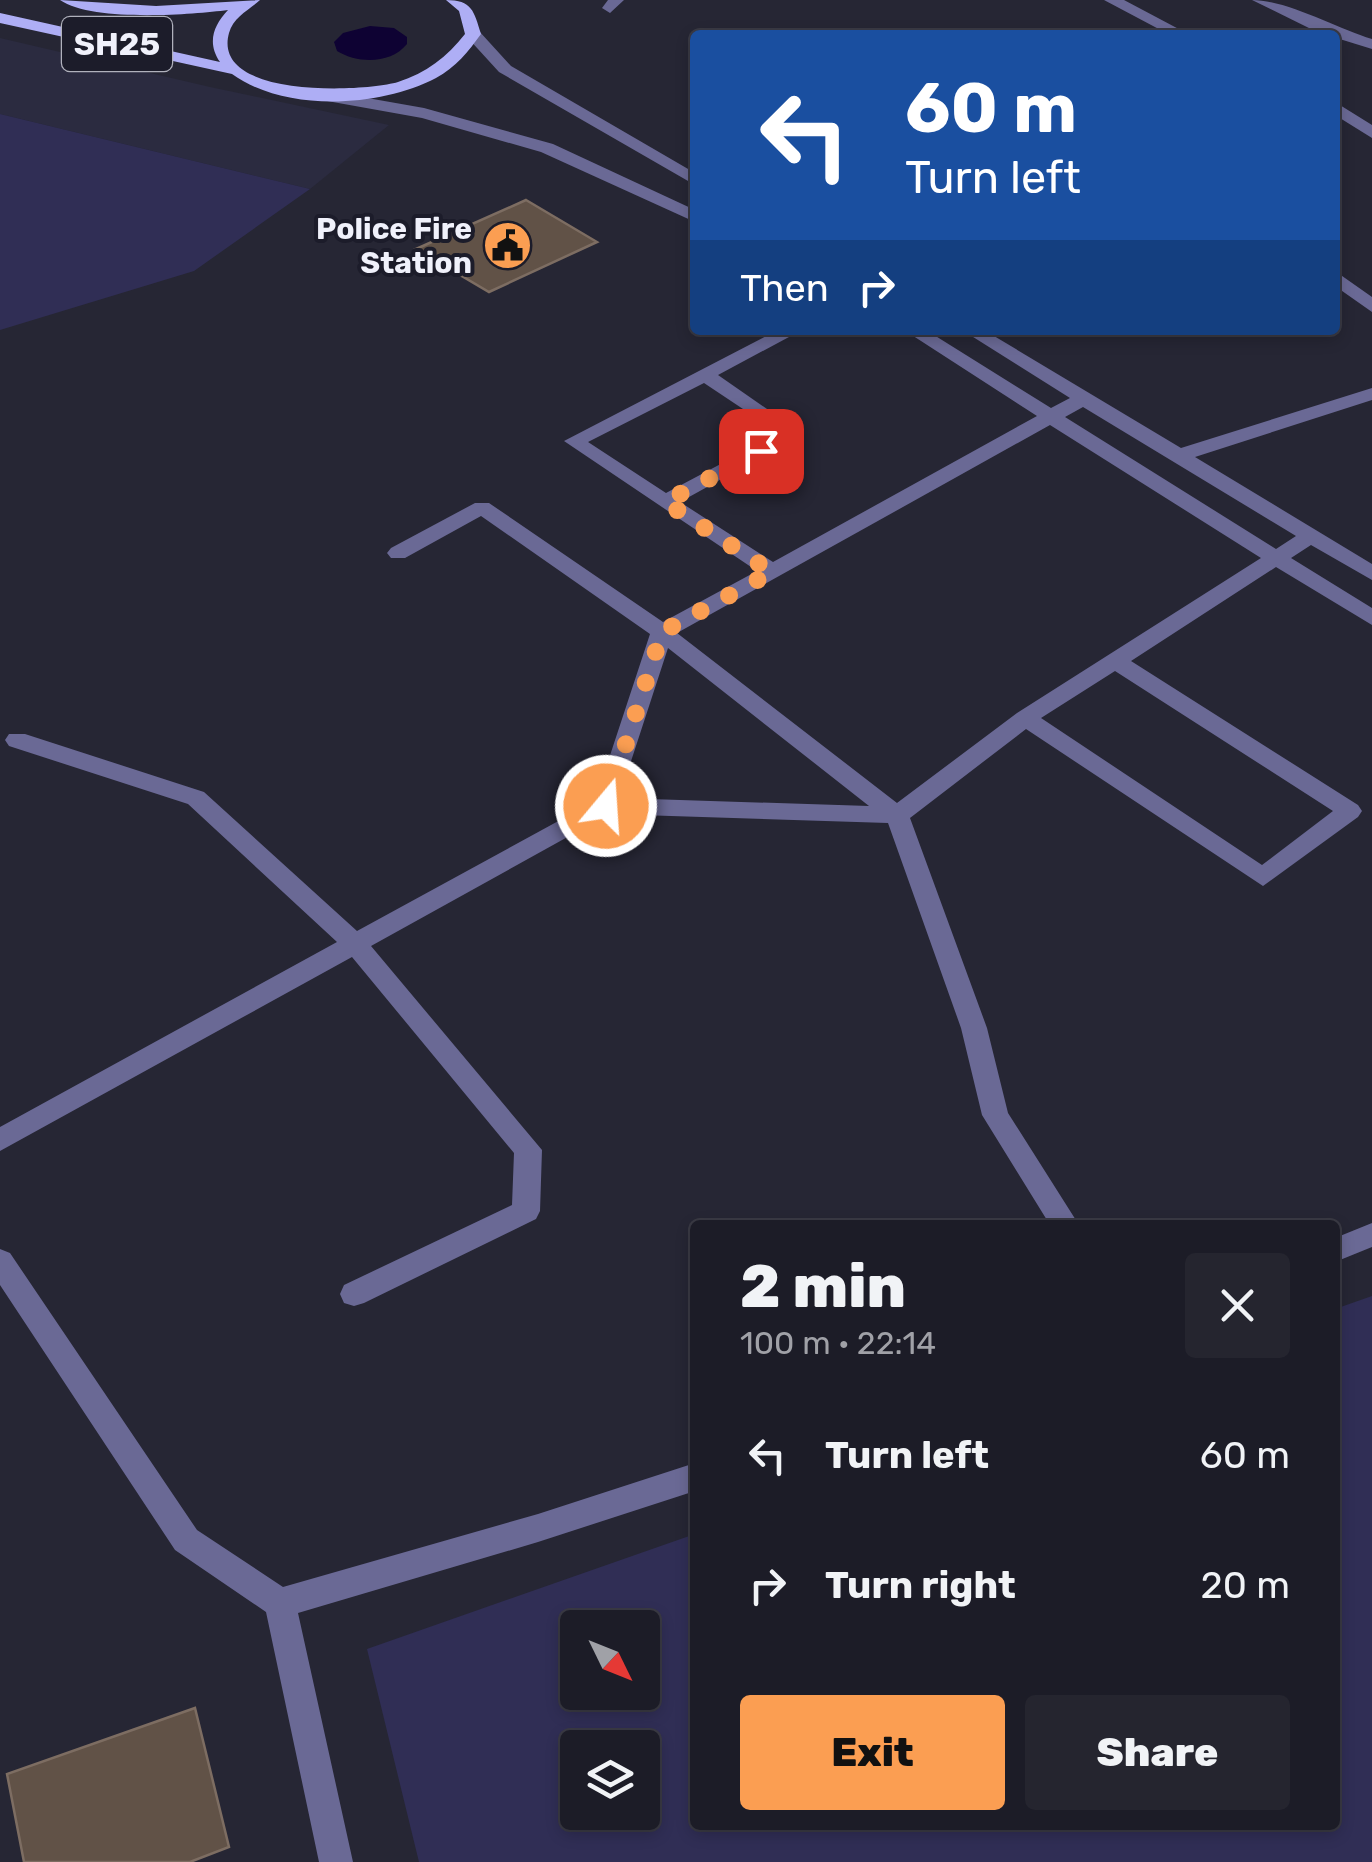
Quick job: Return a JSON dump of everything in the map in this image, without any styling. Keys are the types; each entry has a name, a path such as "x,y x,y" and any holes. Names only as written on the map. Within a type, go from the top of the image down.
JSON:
{"main road":[{"name":"SH25","path":"68,0 124,12 204,10 249,1"},
{"name":"SH25","path":"249,1 227,19 218,36 220,54 235,70 256,82 317,94 361,93 403,85 438,71 463,54 473,34"},
{"path":"466,3 473,34"},
{"name":"SH25","path":"0,18 235,70"}],"street":[{"path":"1112,0 1172,30"},
{"path":"1260,0 1367,39"},
{"path":"473,34 505,68 690,177"},
{"path":"1340,49 1367,39"},
{"path":"317,94 424,113 547,148 690,215"},
{"path":"1340,111 1372,133"},
{"path":"1340,281 1372,306"},
{"path":"772,572 574,440 784,335"},
{"path":"921,335 1372,618"},
{"path":"980,335 1372,573"},
{"path":"665,502 793,434 706,375"},
{"path":"1180,455 1372,394"},
{"path":"606,806 662,632 1086,397"},
{"path":"398,553 482,508 662,632 897,815 974,1028 995,1115 1062,1220"},
{"path":"0,1140 606,806 897,815 1026,718 1312,536"},
{"path":"1026,718 1263,877 1350,811 1116,661"},
{"path":"17,740 196,798 355,944 528,1150 526,1211 354,1294"},
{"path":"1340,1248 1372,1235"},
{"path":"0,1260 186,1540 280,1603 336,1862"},
{"path":"280,1603 538,1528 690,1478"}],"shaded area":[{"path":"370,26 394,28 407,37 407,44 392,55 374,60 337,51 334,42 343,33"},
{"path":"0,38 389,125 310,189 0,114"},
{"path":"0,114 310,189 194,271 0,330"},
{"path":"1372,1296 1372,1862 419,1862 367,1649 690,1536 690,1830 1340,1830 1340,1307"}],"building":[{"name":"Police Fire Station","path":"526,200 597,242 489,292 416,249"},
{"path":"195,1708 229,1847 190,1862 24,1862 7,1774"}],"place":[{"name":"Police Fire Station","path":"507,246"}],"route":[{"path":"606,806 662,632 772,572 665,502 761,451"}]}
